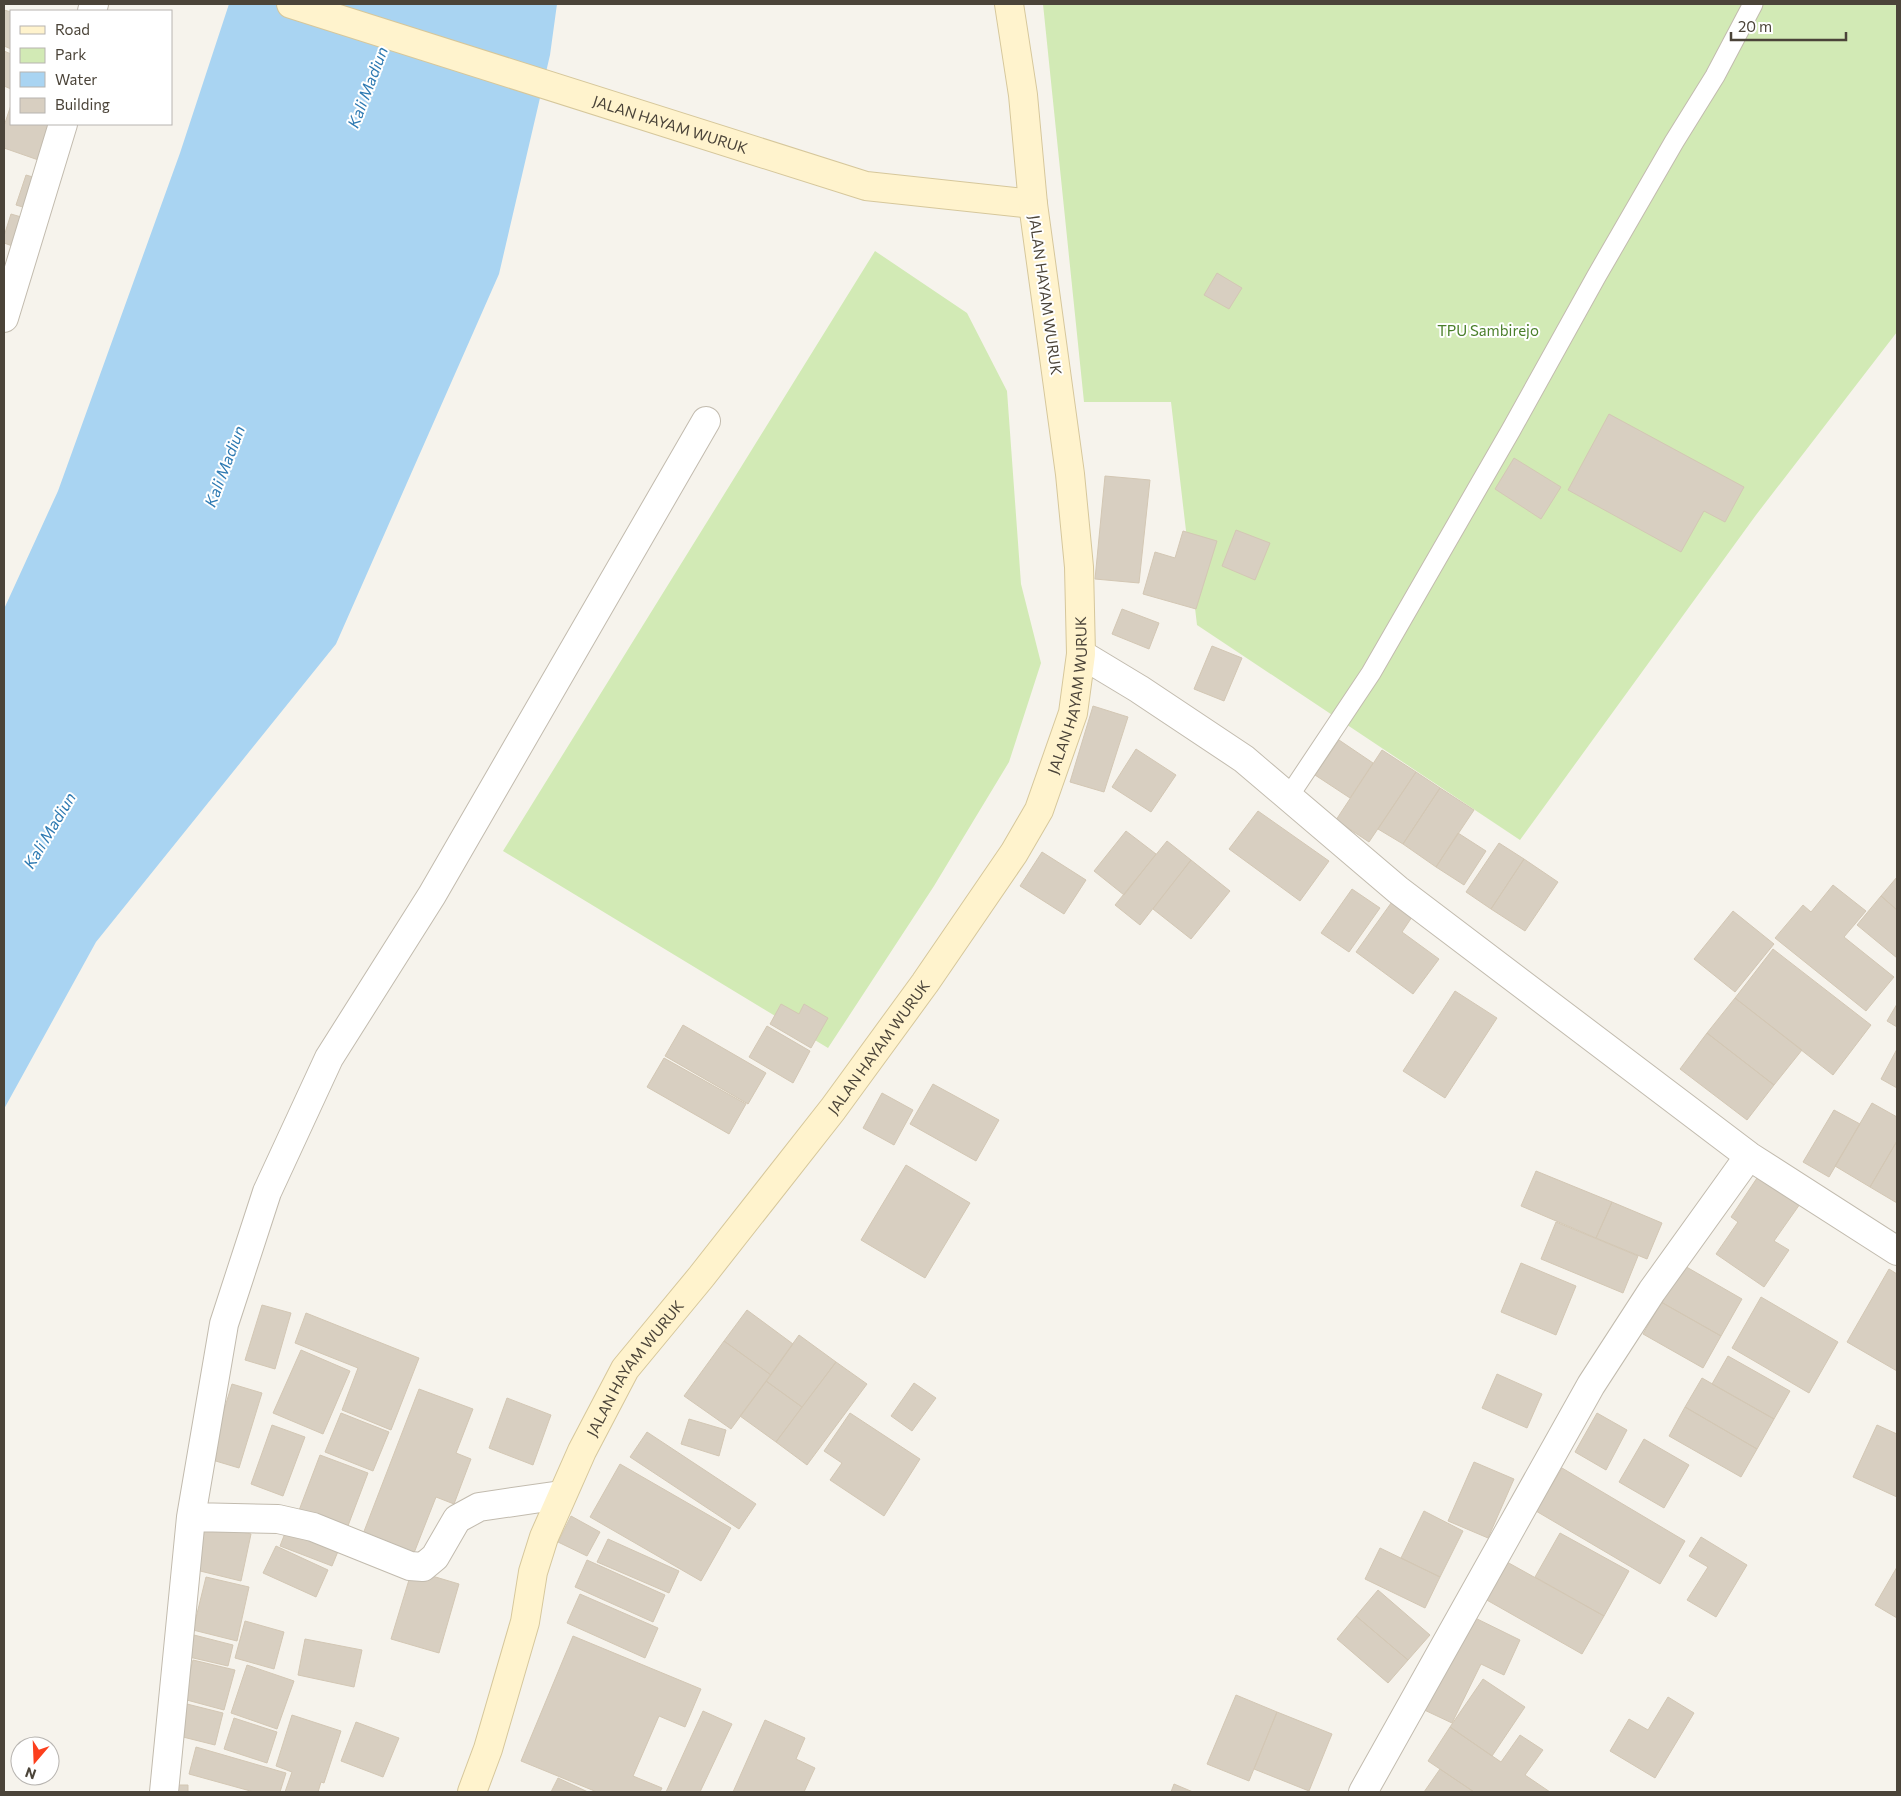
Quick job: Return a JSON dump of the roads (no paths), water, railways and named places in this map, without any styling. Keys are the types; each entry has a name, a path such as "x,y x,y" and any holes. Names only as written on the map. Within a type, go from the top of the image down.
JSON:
{"main road":[{"name":"JALAN HAYAM WURUK","path":"291,4 866,186 1033,204 1070,474 1079,567 1081,654 1072,713 1039,810 1014,854 925,983 834,1109 701,1277 625,1368 582,1451 544,1537 533,1572 525,1622 488,1749 472,1792"},
{"path":"1009,4 1022,95 1033,204"}],"street":[{"path":"4,318 63,125"},
{"path":"164,1792 191,1517 224,1324 268,1192 329,1058 432,896 706,421"},
{"path":"1081,654 1244,759 1398,890 1749,1156 1897,1250"},
{"path":"1362,1792 1591,1385 1652,1292 1749,1156"},
{"path":"191,1517 278,1519 313,1527 410,1566 423,1566 435,1556 457,1520 479,1507 561,1496"}],"lane":[{"path":"1289,796 1371,673 1596,277 1674,142 1715,76 1753,4"}],"water":[{"name":"Kali Madiun","path":"229,4 557,4 550,55 499,274 336,644 96,942 4,1109 4,609 58,491 180,153"}],"park label":[{"name":"TPU Sambirejo","path":"1488,330"}]}
